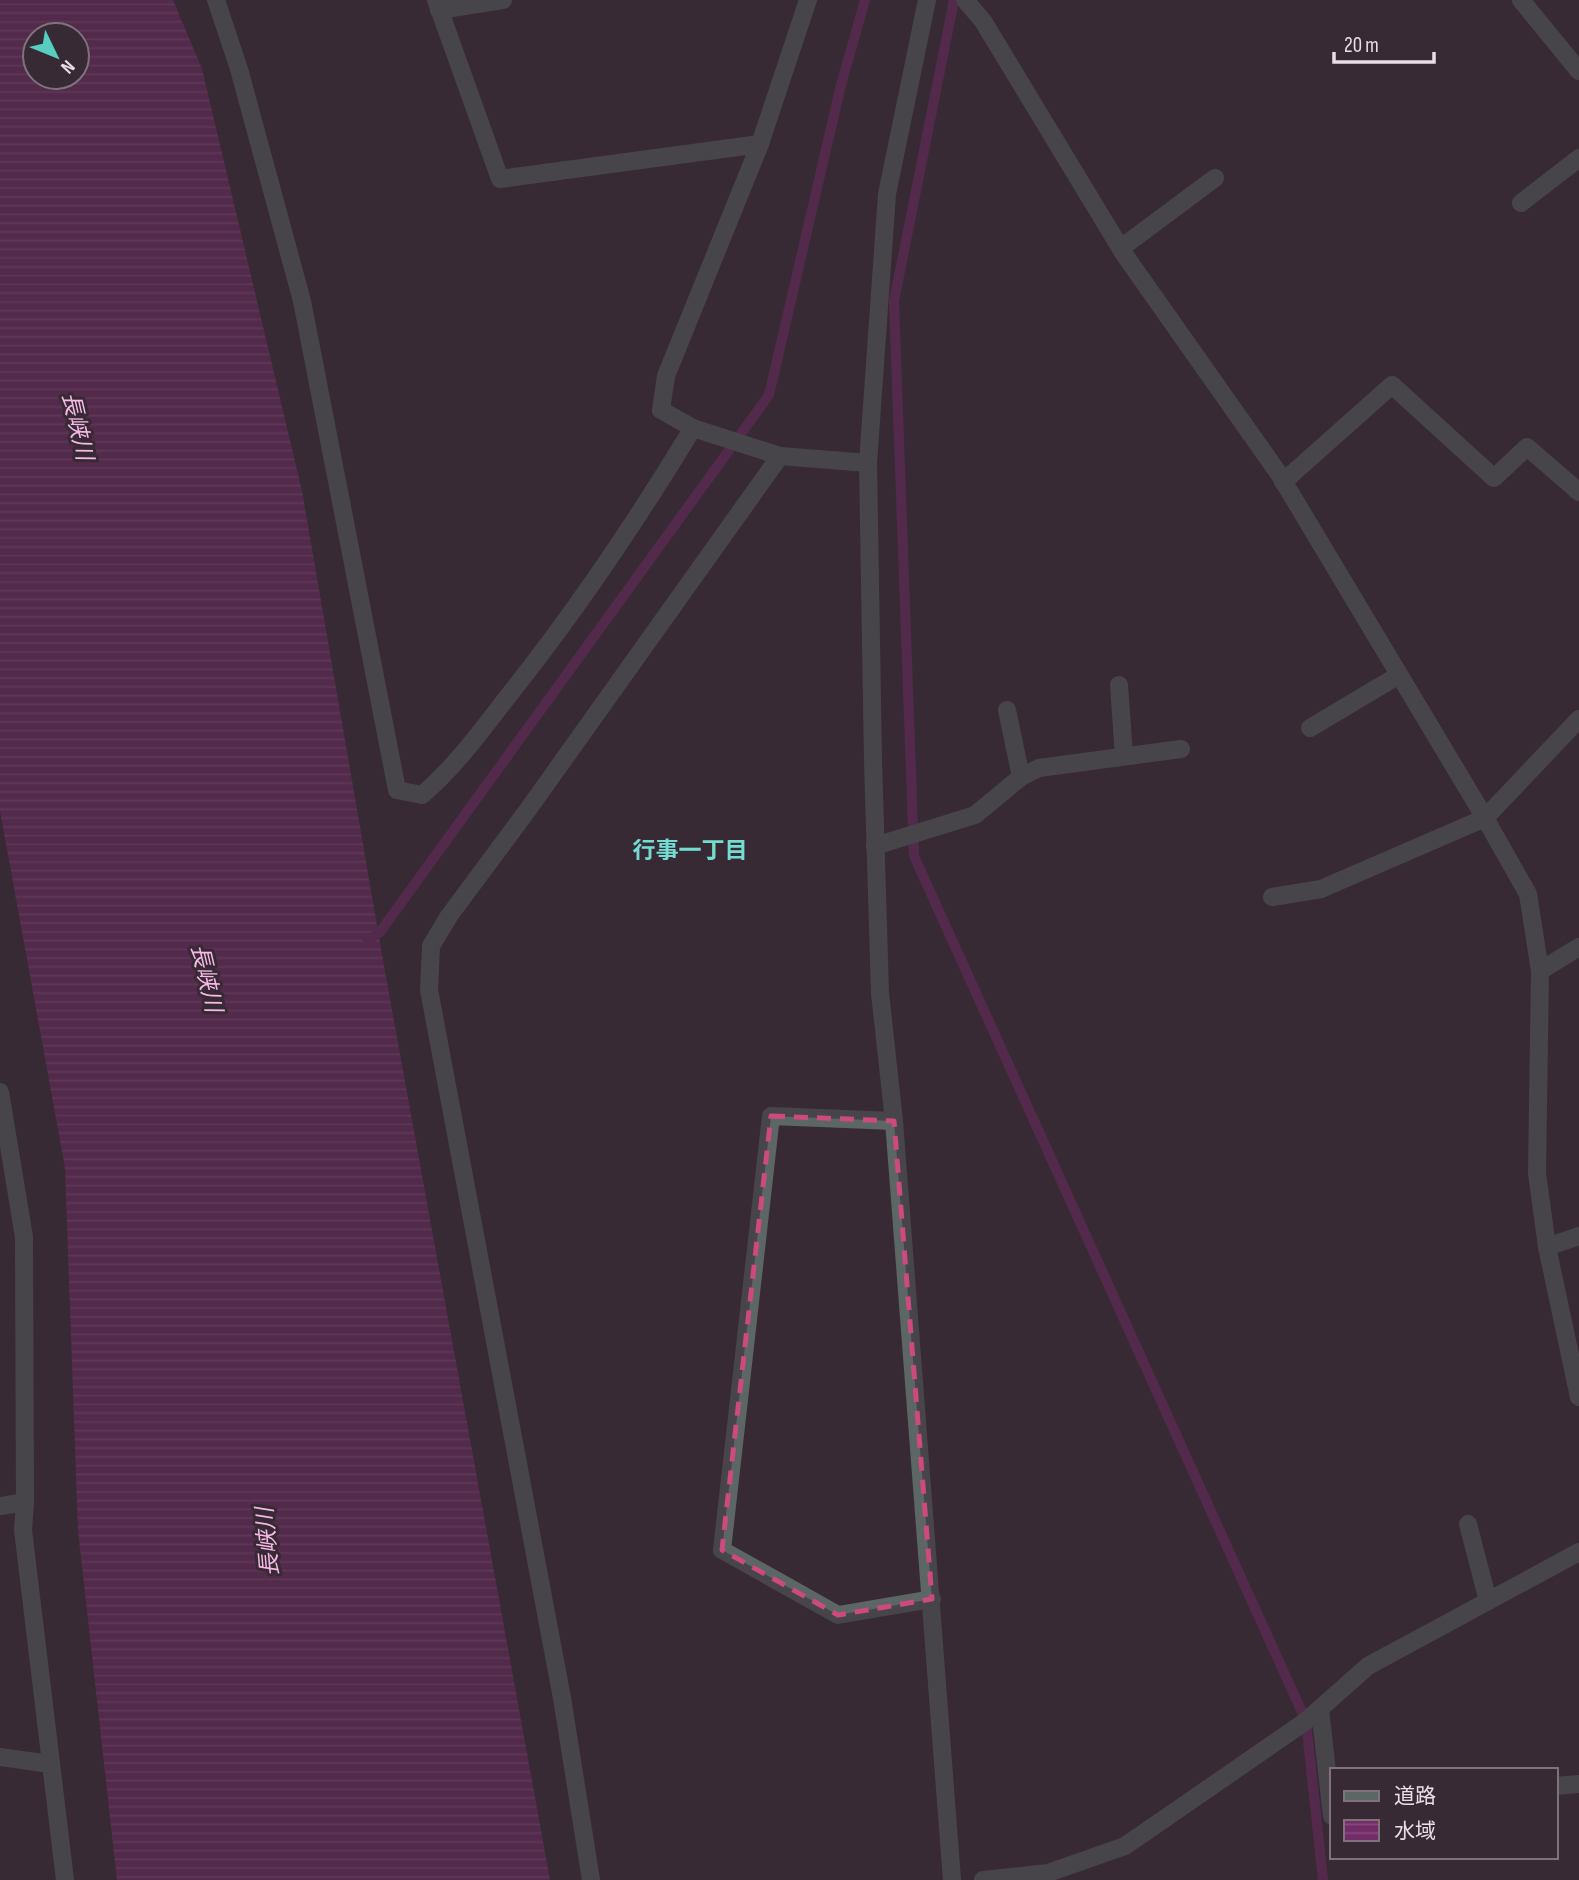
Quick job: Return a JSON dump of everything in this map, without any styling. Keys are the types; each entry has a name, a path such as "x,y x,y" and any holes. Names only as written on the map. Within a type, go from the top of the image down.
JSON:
{"street":[{"path":"216,0 239,69 302,301 397,790 422,795 448,773 539,658 657,489 693,428"},
{"path":"503,0 438,5 500,180 760,144"},
{"path":"808,0 760,144 666,376 661,410 693,428 780,456 868,463"},
{"path":"927,0 887,194 868,463 880,993 894,1121 952,1880"},
{"path":"965,0 983,21 1121,248 1283,482 1528,894 1540,971 1537,1173 1547,1247 1579,1397"},
{"path":"1521,0 1579,71"},
{"path":"1521,203 1579,158"},
{"path":"1121,248 1215,178"},
{"path":"1283,482 1392,385 1494,478 1527,447 1579,492"},
{"path":"591,1880 559,1684 429,990 431,946 449,916 780,456"},
{"path":"1310,728 1399,675"},
{"path":"1119,685 1124,756"},
{"path":"1007,710 1021,777"},
{"path":"1272,897 1321,889 1485,818 1579,719"},
{"path":"875,846 975,815 1021,777 1039,768 1181,748"},
{"path":"1540,971 1579,947"},
{"path":"0,1092 24,1237 23,1530 65,1880"},
{"path":"894,1121 771,1116 722,1550 838,1615 932,1599"},
{"path":"1547,1247 1579,1236"},
{"path":"0,1506 25,1502"},
{"path":"1468,1524 1488,1601"},
{"path":"983,1880 1048,1873 1125,1846 1306,1721 1368,1666 1579,1552"},
{"path":"1321,1709 1330,1797"},
{"path":"0,1757 50,1764"},
{"path":"1558,1786 1579,1784"}],"highlighted area":[{"path":"771,1116 894,1121 932,1599 838,1615 722,1550"}],"water":[{"name":"長峡川","path":"0,0 173,0 202,69 302,491 384,966 550,1880 117,1880 78,1530 65,1168 0,811"}],"waterway":[{"path":"368,940 380,932 769,395 841,85 865,0"},
{"path":"954,0 894,301 914,856 1306,1721 1323,1880"}],"district":[{"name":"行事一丁目","path":"690,850"}]}
